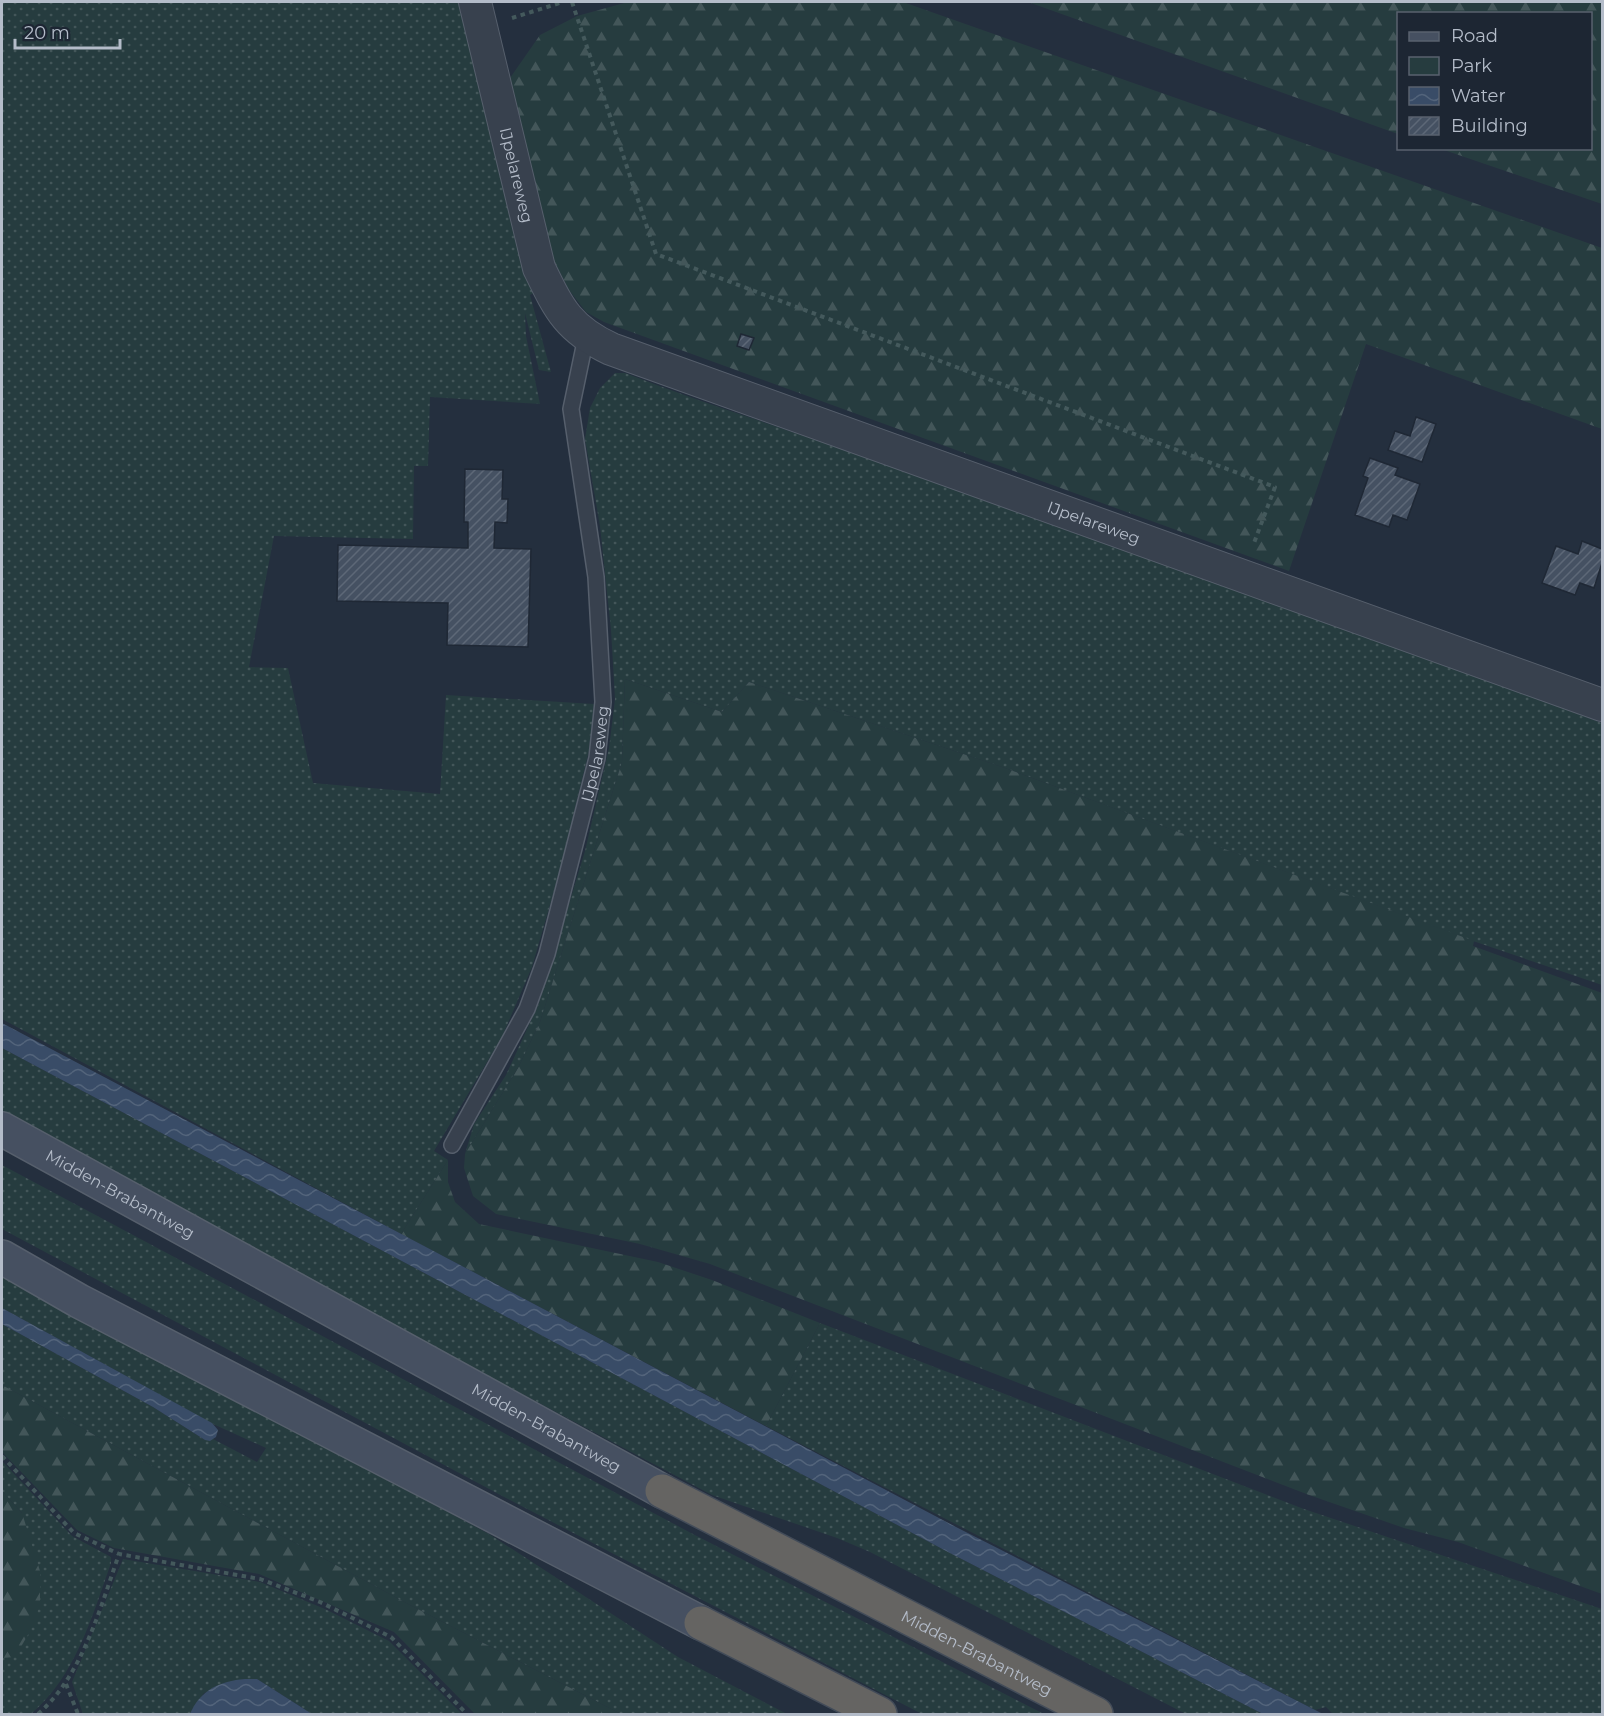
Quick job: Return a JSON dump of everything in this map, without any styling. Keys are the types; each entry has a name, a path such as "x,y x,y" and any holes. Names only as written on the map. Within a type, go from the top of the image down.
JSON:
{"highway":[{"name":"Midden-Brabantweg","path":"662,1491 1096,1714"},
{"path":"701,1623 880,1714"}],"main road":[{"name":"Midden-Brabantweg","path":"2,1129 662,1491"},
{"path":"2,1257 89,1306 701,1623"}],"street":[{"name":"IJpelareweg","path":"478,15 539,268 557,306 586,337 611,349 1602,705"}],"lane":[{"name":"IJpelareweg","path":"452,1145 527,1010 547,954 597,758 603,702 596,577 571,409 586,337"}],"path":[{"path":"478,15 563,2"},
{"path":"572,2 656,254 1275,487 1242,575"},
{"path":"2,1456 74,1533 119,1554 260,1579 320,1602 391,1637 467,1714"},
{"path":"38,1714 60,1694 66,1683 89,1634 119,1554"},
{"path":"66,1683 78,1714"}],"green space":[{"path":"2,2 460,2 514,229 534,293 530,295 551,372 539,370 525,313 526,336 540,404 430,397 428,466 414,466 413,539 274,536 249,667 288,668 313,783 440,794 446,695 594,704 589,751 559,874 532,967 502,1037 434,1151 448,1160 401,1234 2,1019"},
{"path":"628,2 903,2 1602,248 1602,429 1366,344 1289,571 604,322 586,312 569,290 553,259 510,78 540,35 577,16"},
{"path":"1028,2 1602,2 1602,204 1444,150 1592,150 1592,12 1397,12 1397,134"},
{"path":"615,373 625,373 841,449 1602,723 1602,985 1473,941 1005,768 749,682 722,712 625,679 622,762 540,1022 519,1066 465,1154 474,1124 506,1075 539,1003 585,851 609,748 615,699 611,630 600,526 585,439 590,408 600,388"},
{"path":"625,679 722,712 749,682 1005,768 1474,941 1473,946 1602,993 1602,1594 1458,1542 1404,1528 1309,1495 710,1264 640,1244 496,1214 473,1196 464,1168 465,1154 519,1066 540,1022 622,762"},
{"path":"2,1048 948,1552 1263,1714 1186,1714 870,1552 837,1538 712,1495 2,1117"},
{"path":"448,1160 448,1182 455,1202 479,1224 658,1262 712,1280 820,1323 766,1426 401,1234"},
{"path":"2,1165 691,1533 1044,1714 922,1714 506,1498 2,1229"},
{"path":"2,1273 489,1534 678,1657 787,1714 621,1714 410,1605 2,1385 2,1324 153,1407 205,1440 213,1439 257,1462 266,1448 213,1424 2,1308"},
{"path":"820,1323 1304,1509 1602,1609 1602,1714 1333,1714 1326,1707 1315,1710 766,1426"},
{"path":"2,1385 410,1605 621,1714 475,1714 394,1632 259,1574 114,1548 77,1530 2,1452"},
{"path":"2,1461 72,1536 111,1557 111,1563 89,1625 71,1664 46,1699 31,1714 2,1714 2,1658 10,1655 22,1513 2,1491"},
{"path":"2,1491 22,1513 40,1571 40,1605 29,1633 15,1657 2,1658"},
{"path":"123,1559 260,1582 325,1609 389,1641 462,1714 312,1714 257,1679 245,1679 204,1693 190,1714 83,1714 72,1682"}],"water":[{"path":"2,1023 956,1527 1323,1714 1263,1714 948,1552 2,1048"},
{"path":"2,1308 212,1423 218,1430 216,1437 210,1441 205,1440 153,1407 2,1324"},
{"path":"257,1679 312,1714 190,1714 199,1699 212,1688 227,1682"}],"building":[{"path":"741,334 754,338 749,350 737,346"},
{"path":"1416,417 1436,424 1422,462 1388,450 1395,431 1410,436"},
{"path":"1370,458 1398,468 1395,475 1420,484 1407,520 1393,515 1389,527 1355,515 1368,478 1363,476"},
{"path":"465,469 503,470 502,499 508,499 507,523 495,522 494,548 531,549 528,647 447,645 448,603 337,601 338,545 468,548 468,522 464,522"},
{"path":"1582,541 1602,549 1602,563 1594,588 1580,583 1575,595 1542,583 1556,546 1578,554"}]}
